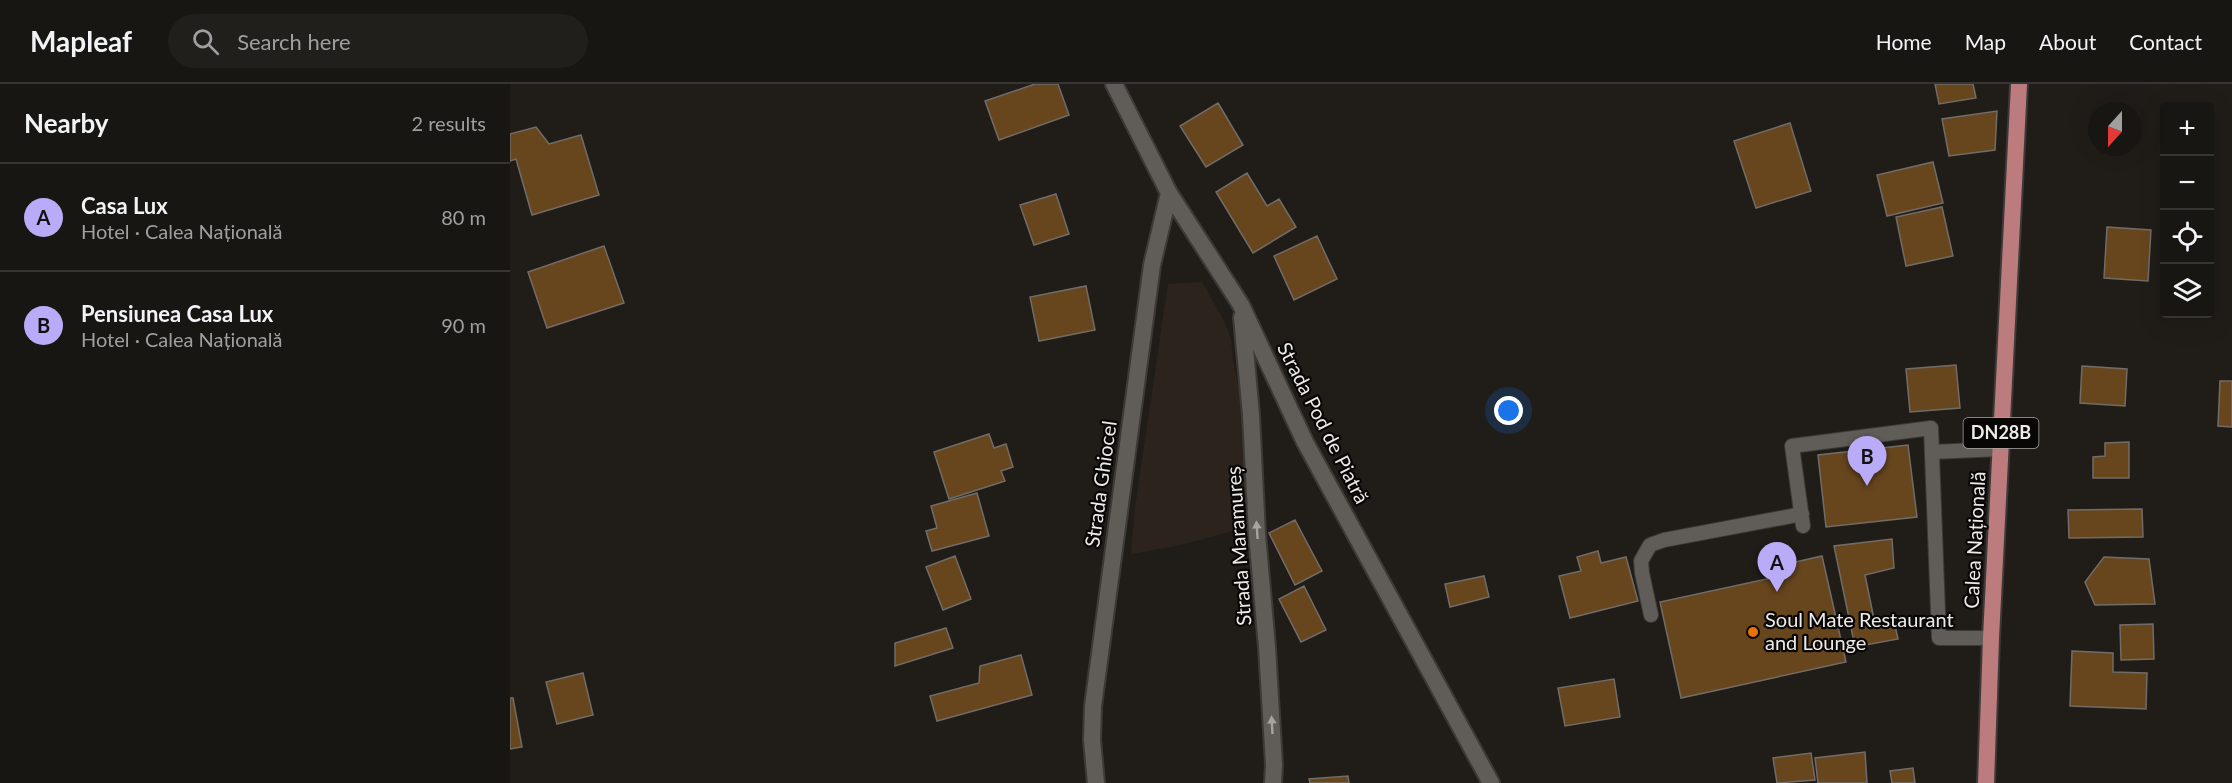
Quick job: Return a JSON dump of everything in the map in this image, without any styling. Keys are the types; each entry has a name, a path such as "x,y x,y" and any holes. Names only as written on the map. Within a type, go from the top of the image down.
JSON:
{"main road":[{"name":"Calea Națională","path":"1986,783 1991,638 2019,84"}],"street":[{"name":"Strada Pod de Piatră","path":"1114,84 1168,193 1241,305 1305,442 1491,783"},
{"name":"Strada Ghiocel","path":"1096,783 1092,740 1093,706 1152,265 1168,193"},
{"name":"Strada Maramureș","path":"1241,305 1267,647 1273,783"}],"lane":[{"path":"1651,615 1641,561 1650,545 1664,540 1802,520 1792,446 1931,428 1939,638 1991,638"},
{"path":"1932,452 2000,449"}],"shaded area":[{"path":"1202,282 1224,321 1231,339 1243,411 1247,464 1244,528 1176,546 1131,554 1135,508 1168,284"}],"building":[{"path":"1035,84 1058,84 1069,115 999,140 985,101"},
{"path":"1935,84 1973,84 1976,98 1939,104"},
{"path":"1218,103 1243,145 1206,167 1180,126"},
{"path":"1997,111 1995,150 1949,156 1942,119"},
{"path":"1790,123 1811,191 1756,208 1734,141"},
{"path":"536,127 549,144 581,135 599,195 532,215 516,159 510,161 510,134"},
{"path":"1933,162 1943,203 1887,216 1877,175"},
{"path":"1247,173 1267,206 1279,199 1296,227 1253,253 1216,192"},
{"path":"1056,194 1069,234 1034,245 1020,205"},
{"path":"1942,207 1953,256 1906,266 1896,217"},
{"path":"2107,227 2151,230 2148,281 2104,278"},
{"path":"1317,236 1337,279 1294,300 1274,256"},
{"path":"604,246 624,303 547,328 528,272"},
{"path":"1086,286 1095,330 1039,341 1030,297"},
{"path":"1956,365 1960,408 1910,412 1906,369"},
{"path":"2082,366 2127,369 2125,406 2080,403"},
{"path":"2220,381 2232,381 2232,427 2218,426"},
{"path":"989,434 994,448 1006,444 1013,467 1001,471 1005,481 949,499 934,452"},
{"path":"2129,442 2129,478 2093,478 2093,457 2105,456 2105,443"},
{"path":"1908,445 1917,517 1826,527 1818,455"},
{"path":"977,493 989,536 932,551 926,531 937,528 931,506"},
{"path":"2142,509 2143,537 2069,538 2068,510"},
{"path":"1295,520 1322,571 1295,585 1269,533"},
{"path":"1892,539 1894,568 1865,575 1875,624 1894,621 1898,639 1855,647 1834,546"},
{"path":"1598,551 1601,563 1626,557 1638,601 1570,618 1559,576 1581,571 1577,557"},
{"path":"955,556 971,599 943,610 926,567"},
{"name":"Soul Mate Restaurant and Lounge","path":"1822,556 1846,662 1681,698 1660,602 1776,577 1774,567"},
{"path":"2104,557 2149,559 2155,604 2095,605 2085,582"},
{"path":"1484,576 1489,597 1450,607 1445,584"},
{"path":"1304,586 1326,630 1301,642 1279,599"},
{"path":"2153,624 2154,659 2121,660 2120,625"},
{"path":"946,628 953,648 895,666 895,643"},
{"path":"2072,651 2113,653 2113,672 2147,673 2146,709 2070,706"},
{"path":"1021,655 1032,695 937,721 930,696 979,683 980,666"},
{"path":"583,673 593,715 557,724 546,682"},
{"path":"1614,679 1620,717 1565,726 1558,688"},
{"path":"510,698 513,698 522,747 510,749"},
{"path":"1865,752 1867,783 1818,783 1815,758"},
{"path":"1811,753 1815,780 1777,783 1773,758"},
{"path":"1913,768 1915,783 1892,783 1890,771"},
{"path":"1348,776 1349,783 1310,783 1309,779"}],"place":[{"name":"Pensiunea Casa Lux","path":"1867,486"},
{"name":"Casa Lux","path":"1777,592"},
{"name":"Soul Mate Restaurant and Lounge","path":"1753,632"}]}
